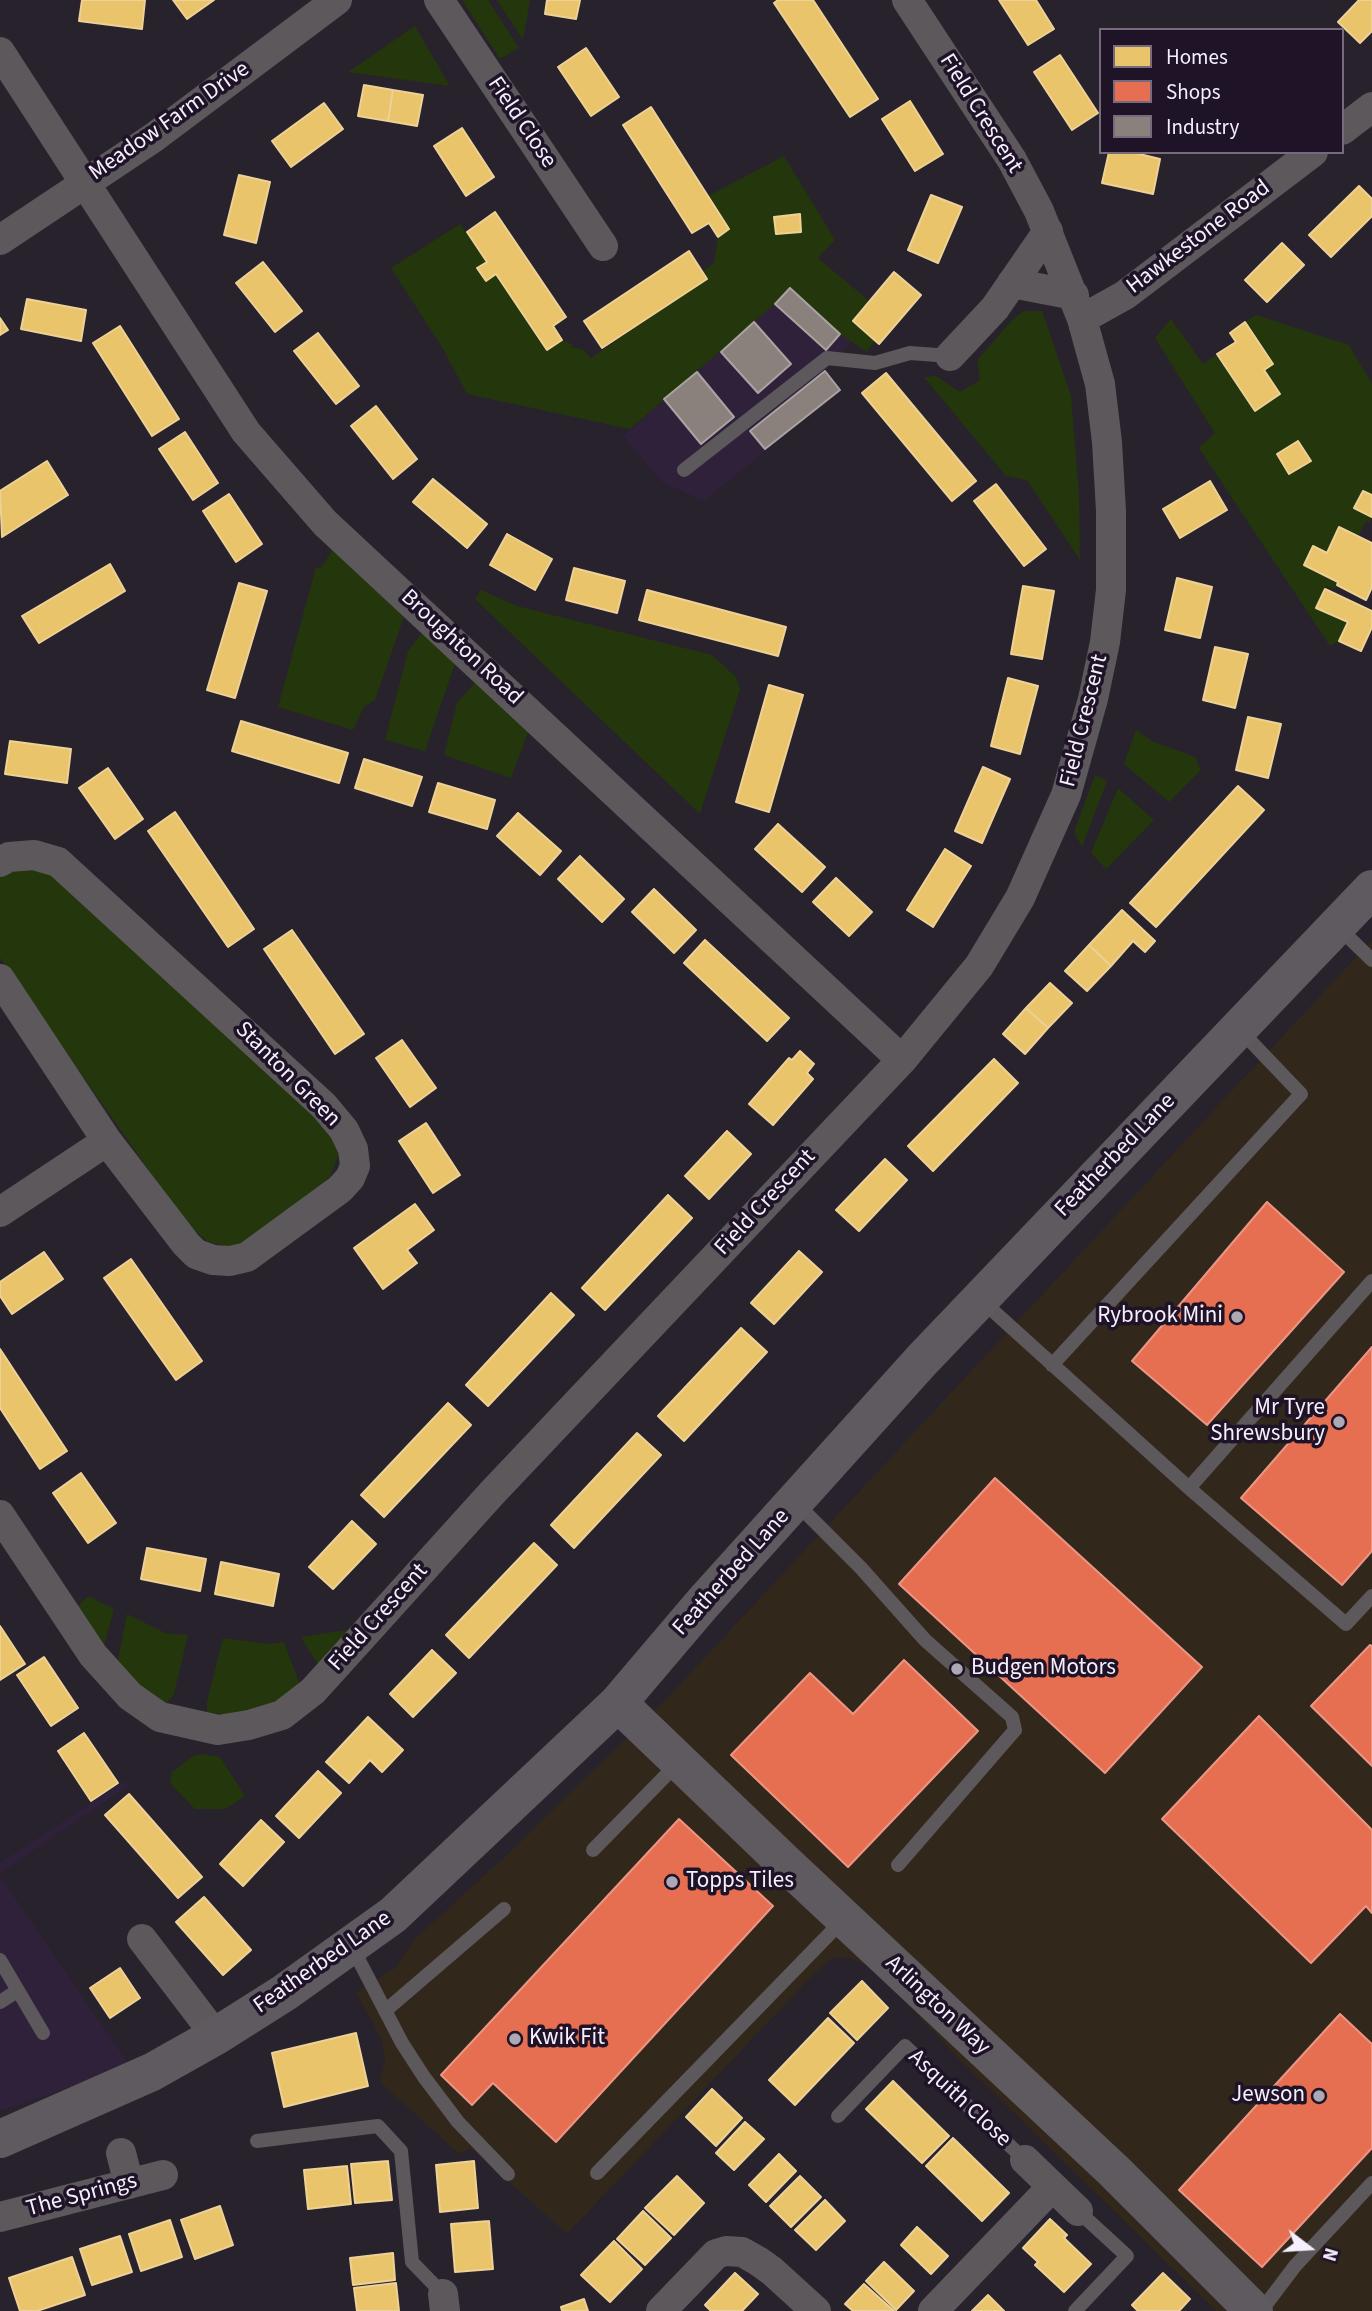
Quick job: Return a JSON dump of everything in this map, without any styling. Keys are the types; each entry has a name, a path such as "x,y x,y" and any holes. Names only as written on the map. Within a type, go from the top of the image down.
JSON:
{"street":[{"name":"Meadow Farm Drive","path":"0,240 153,138 337,0"},
{"name":"Field Close","path":"439,0 603,246"},
{"name":"Field Crescent","path":"0,1515 93,1655 130,1696 160,1717 218,1730 249,1725 282,1715 321,1682 511,1473 902,1060 979,966 1020,898 1066,795 1093,699 1105,642 1111,590 1111,511 1100,384 1078,307 1048,231 1012,160 907,0"},
{"name":"Broughton Road","path":"0,52 246,432 325,523 902,1060"},
{"path":"1344,128 1372,107"},
{"name":"Hawkestone Road","path":"1078,307 1125,295 1310,154"},
{"path":"950,356 995,308 1048,231"},
{"path":"1012,283 1078,307"},
{"name":"Stanton Green","path":"0,862 9,857 34,855 58,862 324,1107 344,1130 353,1149 355,1166 350,1178 340,1189 247,1257 230,1261 213,1260 196,1254 107,1140 0,979"},
{"name":"Featherbed Lane","path":"0,2139 152,2073 216,2036 393,1915 618,1703 703,1603 979,1298 1372,889"},
{"path":"0,1212 107,1140"},
{"name":"Arlington Way","path":"618,1703 1114,2171 1254,2311"},
{"path":"142,1939 216,2036"},
{"path":"121,2153 129,2184"},
{"name":"Asquith Close","path":"1025,2160 1078,2211"},
{"name":"The Springs","path":"0,2217 163,2175"},
{"path":"933,2311 1052,2187"},
{"path":"661,2311 716,2254 726,2251 742,2252 765,2266 816,2311"}],"lane":[{"path":"684,470 827,358 874,363 910,353 950,356"},
{"path":"1337,927 1372,960"},
{"path":"1052,1365 1301,1094 1238,1028"},
{"path":"1189,1488 1372,1281"},
{"path":"979,1298 1189,1488 1346,1624 1372,1596"},
{"path":"795,1502 861,1568 925,1640 1012,1717 1015,1730 898,1866"},
{"path":"593,1850 679,1762"},
{"path":"385,2011 504,1909"},
{"path":"597,2173 844,1919"},
{"path":"351,1945 409,2055 458,2122 508,2174"},
{"path":"0,1961 43,2033"},
{"path":"0,2002 18,1991"},
{"name":"Asquith Close","path":"838,2116 905,2046 1025,2160"},
{"path":"257,2141 378,2126 401,2151 412,2262 444,2303"},
{"path":"1261,2311 1295,2266 1372,2183"},
{"name":"Asquith Close","path":"1075,2311 1127,2256 1078,2211"}],"shaded area":[{"path":"790,288 851,342 825,371 840,390 704,501 663,483 623,436"},
{"path":"1372,940 1372,2311 1216,2311 958,2058 874,1969 851,1958 833,1957 812,1976 567,2234 471,2148 459,2154 380,2082 385,2060 381,2038 356,1992 395,1968 414,1940 514,1848 669,1696"},
{"path":"125,1781 128,1786 0,1873 0,1863"},
{"path":"0,1876 130,2066 0,2111"}],"green space":[{"path":"462,0 488,0 519,48 500,59"},
{"path":"497,0 530,0 523,40"},
{"path":"415,26 450,86 348,72"},
{"path":"784,156 835,240 818,258 869,301 853,321 875,340 867,352 840,334 790,289 630,429 467,394 442,347 391,268 460,224 487,262 478,268 486,280 496,274 547,350 562,340 572,344 572,347 584,350 591,358 706,279 702,272 714,263 718,237 729,229 708,196"},
{"path":"1024,311 1042,311 1071,395 1079,494 1080,560 1027,480 1006,476 924,377 936,376 960,392 980,380 977,360 1012,320"},
{"path":"1256,315 1349,345 1372,384 1372,518 1369,523 1366,521 1358,537 1339,527 1327,553 1313,546 1304,565 1338,582 1335,589 1326,586 1316,608 1348,622 1339,641 1330,646 1199,448 1215,433 1155,338 1171,319 1203,364 1217,354 1255,411 1280,394 1264,370 1273,363 1245,322"},
{"path":"333,549 404,617 375,700 364,707 353,730 278,707 316,567 321,568"},
{"path":"481,590 517,606 712,655 736,677 740,689 700,814 475,599"},
{"path":"422,633 456,661 425,751 385,740 408,651"},
{"path":"475,682 528,732 511,778 444,755 457,703"},
{"path":"1136,730 1154,742 1195,757 1201,770 1169,802 1124,764"},
{"path":"1095,775 1107,781 1082,847 1074,832"},
{"path":"1118,788 1154,820 1106,869 1091,853"},
{"path":"32,865 56,875 334,1132 339,1154 330,1177 247,1244 229,1247 208,1242 185,1222 0,958 0,872"},
{"path":"88,1596 114,1609 103,1650 78,1606"},
{"path":"127,1614 165,1633 188,1635 174,1694 167,1703 146,1692 121,1670 118,1660"},
{"path":"346,1630 349,1636 318,1665 301,1637"},
{"path":"223,1638 270,1644 284,1642 299,1683 296,1689 281,1701 238,1715 207,1713 207,1702"},
{"path":"202,1754 220,1757 245,1796 225,1809 195,1809 170,1783 172,1772 193,1756"}],"building: Homes":[{"path":"82,0 145,0 142,29 79,21"},
{"path":"173,0 214,0 187,19"},
{"path":"547,0 580,0 576,19 545,14"},
{"path":"778,0 813,0 878,99 850,117 774,3"},
{"path":"999,0 1036,0 1054,29 1028,45"},
{"path":"1359,0 1372,0 1372,31 1360,43 1338,22"},
{"path":"586,48 619,97 591,116 558,67"},
{"path":"1060,55 1098,113 1072,130 1034,72"},
{"path":"364,85 393,90 388,121 358,116"},
{"path":"393,90 423,95 417,126 388,121"},
{"path":"910,101 943,154 915,171 882,119"},
{"path":"324,103 343,129 291,167 272,141"},
{"path":"651,107 729,229 718,237 709,223 692,233 623,125"},
{"path":"462,128 494,177 466,196 434,146"},
{"path":"1109,154 1139,154 1160,159 1153,194 1102,183"},
{"path":"239,175 270,182 256,243 224,235"},
{"path":"1359,186 1372,199 1372,216 1331,257 1309,235"},
{"path":"931,195 962,207 938,263 908,250"},
{"path":"495,212 566,317 553,326 562,340 547,350 496,274 486,281 477,268 487,262 467,232"},
{"path":"800,214 801,232 776,234 774,217"},
{"path":"1282,243 1304,265 1267,302 1245,280"},
{"path":"689,251 707,279 602,348 584,321"},
{"path":"263,262 302,311 275,332 236,283"},
{"path":"894,272 921,295 879,344 853,321"},
{"path":"27,299 86,310 81,341 21,329"},
{"path":"0,318 8,330 0,335"},
{"path":"1245,322 1273,364 1264,370 1280,394 1255,411 1217,354 1236,342 1230,333"},
{"path":"120,326 179,419 152,436 93,343"},
{"path":"318,333 359,386 336,404 294,351"},
{"path":"886,373 976,481 952,501 862,393"},
{"path":"376,406 417,459 393,479 351,426"},
{"path":"185,432 218,483 193,500 159,449"},
{"path":"1298,441 1311,461 1289,474 1277,454"},
{"path":"47,461 68,495 2,537 0,491"},
{"path":"433,479 487,524 467,548 413,502"},
{"path":"1210,481 1227,510 1180,538 1163,509"},
{"path":"996,484 1046,549 1024,566 974,501"},
{"path":"1363,491 1372,495 1372,517 1354,508"},
{"path":"229,494 262,544 236,562 203,511"},
{"path":"1339,527 1372,543 1372,587 1366,600 1304,565 1313,546 1327,553"},
{"path":"507,534 552,559 535,590 490,565"},
{"path":"110,564 125,591 39,643 22,616"},
{"path":"574,568 625,581 617,613 566,600"},
{"path":"1177,578 1212,587 1200,638 1165,630"},
{"path":"239,583 267,591 235,698 207,690"},
{"path":"1023,586 1054,591 1042,659 1011,654"},
{"path":"1325,589 1372,611 1372,627 1361,651 1339,641 1348,622 1316,608"},
{"path":"647,590 786,627 778,656 639,620"},
{"path":"1215,647 1248,654 1235,708 1203,700"},
{"path":"1008,678 1038,686 1020,754 991,746"},
{"path":"769,685 803,695 769,812 736,802"},
{"path":"1248,717 1281,724 1268,778 1236,770"},
{"path":"241,721 348,753 339,783 232,751"},
{"path":"10,741 71,749 67,783 5,774"},
{"path":"364,759 422,777 412,806 355,788"},
{"path":"983,767 1010,779 982,843 955,831"},
{"path":"108,768 143,819 115,839 79,788"},
{"path":"438,783 495,800 487,829 429,812"},
{"path":"1238,786 1264,810 1156,927 1130,903"},
{"path":"175,812 254,929 228,947 148,831"},
{"path":"518,813 561,851 540,875 497,836"},
{"path":"778,824 825,867 802,892 755,849"},
{"path":"945,849 971,866 933,927 907,910"},
{"path":"580,856 624,899 602,922 558,879"},
{"path":"836,878 872,912 849,936 813,902"},
{"path":"654,889 696,930 674,953 632,912"},
{"path":"1122,910 1155,941 1145,952 1133,941 1111,966 1089,945"},
{"path":"292,930 364,1034 335,1054 264,949"},
{"path":"705,940 789,1018 767,1041 684,963"},
{"path":"1089,945 1111,966 1087,991 1065,971"},
{"path":"1050,983 1072,1003 1048,1028 1026,1008"},
{"path":"1026,1008 1048,1028 1025,1054 1003,1034"},
{"path":"402,1040 436,1088 410,1107 376,1058"},
{"path":"800,1051 814,1064 807,1073 813,1079 773,1125 749,1104 789,1058 792,1060"},
{"path":"994,1059 1018,1083 933,1171 908,1146"},
{"path":"426,1123 460,1175 433,1193 399,1141"},
{"path":"727,1131 751,1154 709,1199 685,1176"},
{"path":"885,1159 907,1180 859,1231 836,1210"},
{"path":"668,1195 692,1218 605,1310 582,1288"},
{"path":"415,1204 434,1230 407,1250 417,1263 383,1289 354,1248"},
{"path":"799,1251 822,1272 774,1324 751,1303"},
{"path":"44,1252 63,1279 12,1314 0,1296 0,1282"},
{"path":"131,1259 202,1361 176,1380 104,1278"},
{"path":"551,1293 574,1315 488,1406 466,1385"},
{"path":"741,1328 767,1352 684,1441 658,1416"},
{"path":"0,1349 67,1451 40,1469 0,1408"},
{"path":"448,1403 471,1425 384,1517 361,1495"},
{"path":"637,1433 661,1455 574,1548 551,1525"},
{"path":"81,1473 116,1523 88,1543 53,1493"},
{"path":"352,1521 376,1544 333,1589 309,1567"},
{"path":"534,1543 557,1565 469,1658 446,1635"},
{"path":"147,1548 206,1559 200,1591 141,1579"},
{"path":"221,1562 279,1574 273,1606 215,1594"},
{"path":"0,1626 25,1664 0,1680"},
{"path":"432,1650 456,1673 413,1717 390,1694"},
{"path":"44,1657 78,1708 51,1726 17,1675"},
{"path":"368,1717 403,1750 382,1772 370,1760 349,1783 326,1762"},
{"path":"84,1733 118,1783 91,1801 58,1751"},
{"path":"318,1771 341,1793 299,1838 276,1816"},
{"path":"129,1794 202,1877 178,1898 105,1815"},
{"path":"261,1820 284,1842 243,1886 220,1864"},
{"path":"204,1897 251,1950 223,1975 176,1922"},
{"path":"120,1968 140,1998 110,2018 90,1988"},
{"path":"862,1981 888,2008 857,2040 830,2013"},
{"path":"828,2018 854,2043 795,2105 769,2080"},
{"path":"356,2033 368,2086 284,2107 272,2053"},
{"path":"893,2081 949,2136 922,2163 866,2109"},
{"path":"712,2089 742,2118 716,2146 686,2117"},
{"path":"745,2122 764,2139 734,2170 716,2153"},
{"path":"953,2138 1009,2193 982,2221 926,2166"},
{"path":"779,2154 796,2171 766,2202 749,2185"},
{"path":"388,2161 392,2200 355,2203 351,2164"},
{"path":"474,2161 478,2208 440,2212 436,2165"},
{"path":"347,2166 351,2204 308,2209 304,2170"},
{"path":"677,2176 704,2203 674,2235 645,2208"},
{"path":"800,2176 821,2197 791,2227 770,2206"},
{"path":"825,2200 845,2221 816,2250 795,2230"},
{"path":"220,2206 233,2245 195,2259 181,2220"},
{"path":"643,2211 671,2238 645,2265 617,2239"},
{"path":"1050,2219 1067,2235 1064,2238 1091,2264 1064,2292 1035,2265 1038,2262 1023,2248"},
{"path":"170,2220 182,2257 141,2271 129,2234"},
{"path":"489,2221 493,2269 455,2272 451,2224"},
{"path":"917,2227 948,2256 931,2274 901,2245"},
{"path":"120,2236 132,2272 92,2285 80,2249"},
{"path":"614,2241 642,2269 610,2302 581,2275"},
{"path":"393,2253 395,2280 353,2285 350,2258"},
{"path":"72,2257 85,2295 37,2311 20,2311 9,2278"},
{"path":"884,2262 914,2291 896,2310 866,2281"},
{"path":"735,2273 758,2294 742,2311 711,2311 705,2305"},
{"path":"1163,2273 1190,2299 1179,2311 1138,2311 1132,2305"},
{"path":"396,2283 399,2311 357,2311 354,2288"},
{"path":"864,2284 894,2311 853,2311 845,2304"},
{"path":"988,2295 1004,2311 972,2311"},
{"path":"584,2299 588,2311 562,2311 561,2307"}],"building: Shops":[{"name":"Rybrook Mini","path":"1267,1202 1344,1272 1207,1425 1132,1361"},
{"name":"Mr Tyre Shrewsbury","path":"1372,1347 1372,1551 1342,1585 1241,1498"},
{"path":"995,1478 1202,1667 1105,1773 899,1584"},
{"path":"1370,1645 1372,1646 1372,1766 1311,1706"},
{"path":"904,1660 978,1731 848,1867 731,1755 810,1673 853,1714"},
{"path":"1259,1716 1372,1830 1372,1913 1366,1906 1311,1963 1162,1819"},
{"path":"679,1819 773,1906 556,2142 493,2083 472,2105 441,2075"},
{"name":"Jewson","path":"1340,2014 1372,2044 1372,2148 1262,2267 1179,2190"}],"building: Industry":[{"path":"790,288 840,334 826,350 775,304"},
{"path":"754,322 791,364 758,393 721,352"},
{"path":"825,371 840,390 765,449 750,431"},
{"path":"697,372 734,417 701,444 664,399"}],"place":[{"name":"Rybrook Mini","path":"1237,1317"},
{"name":"Mr Tyre Shrewsbury","path":"1339,1422"},
{"name":"Budgen Motors","path":"957,1669"},
{"name":"Topps Tiles","path":"672,1882"},
{"name":"Kwik Fit","path":"515,2039"},
{"name":"Jewson","path":"1319,2096"}]}
